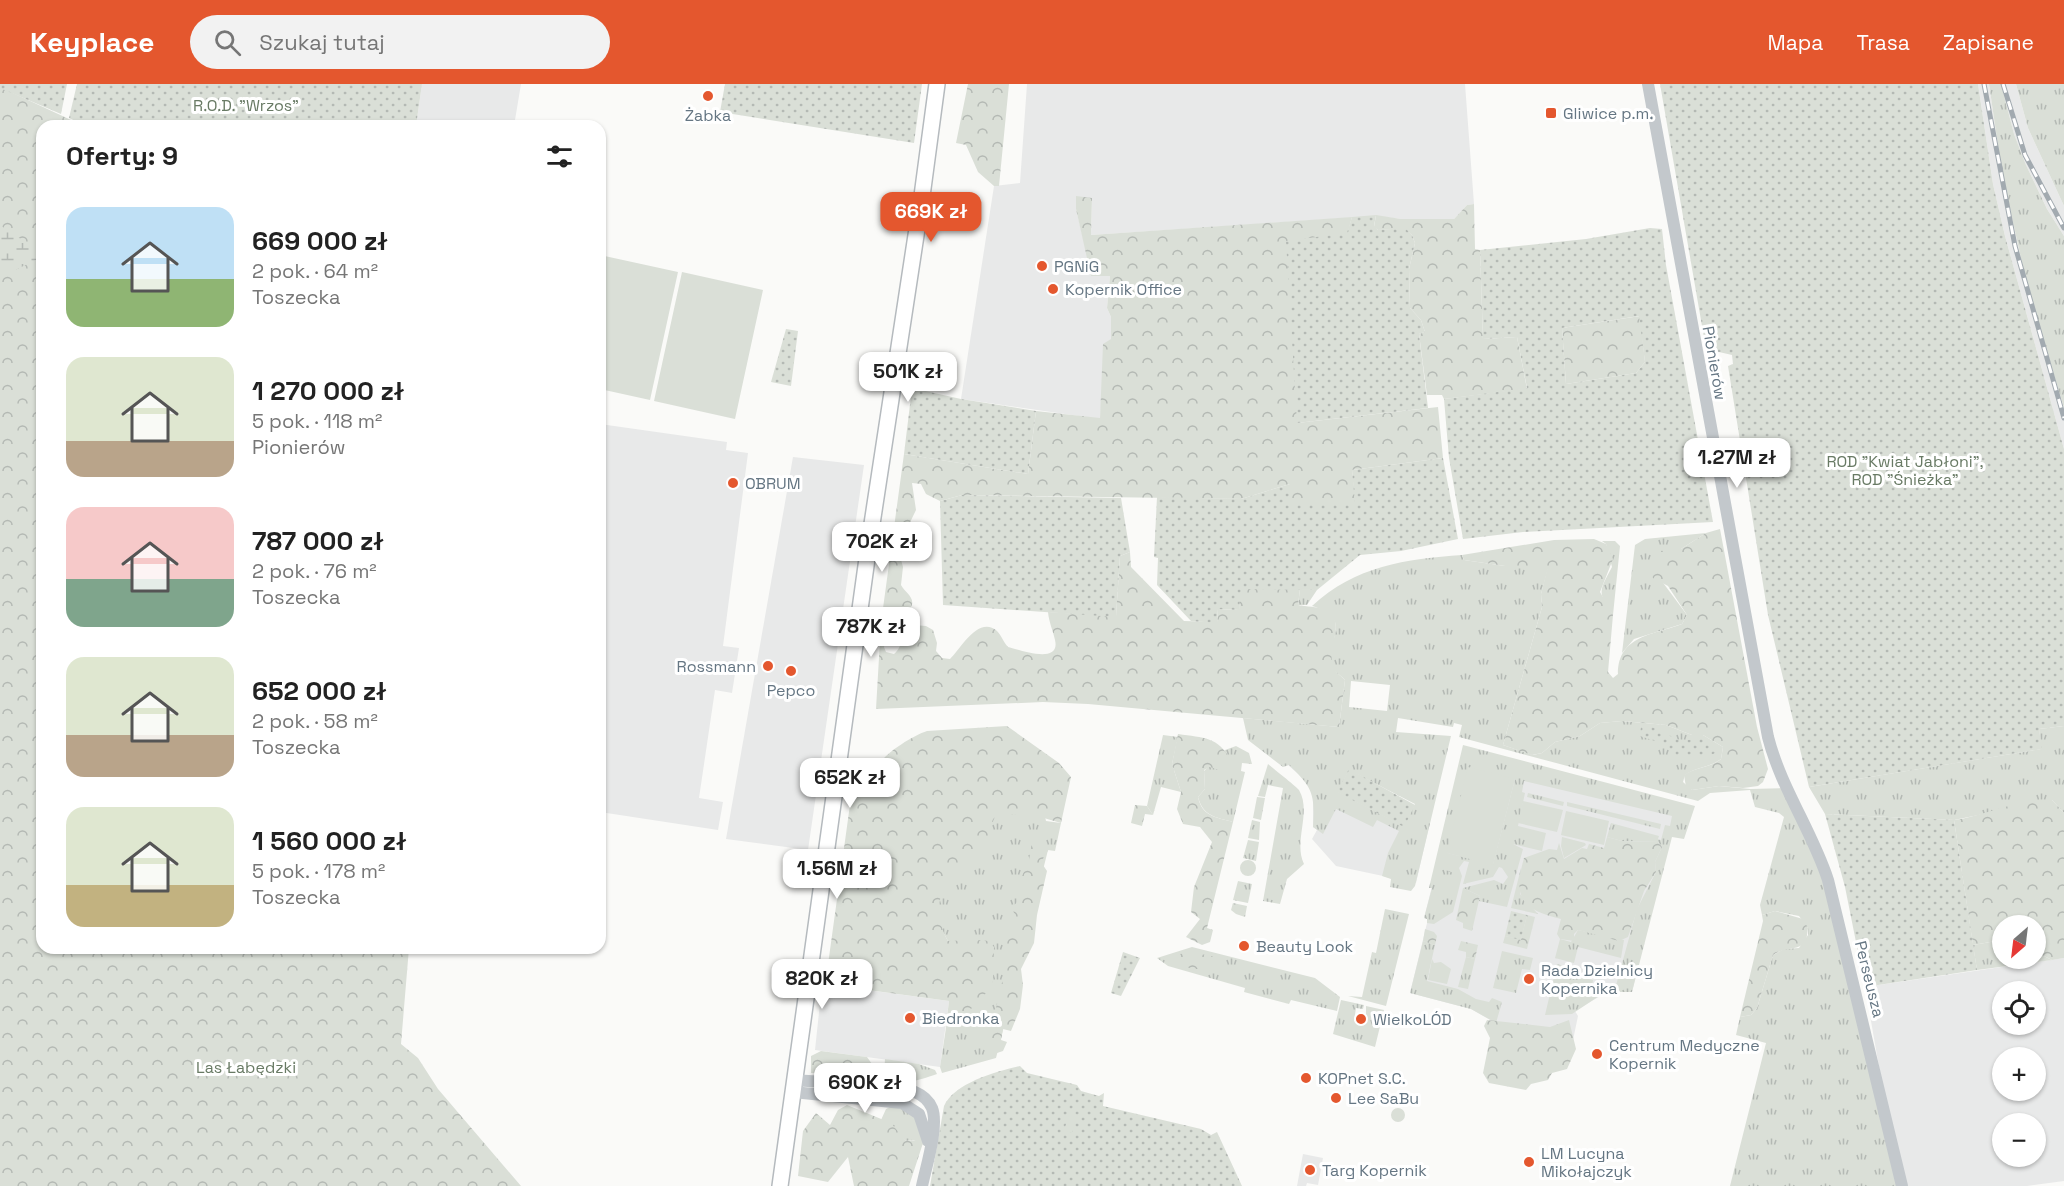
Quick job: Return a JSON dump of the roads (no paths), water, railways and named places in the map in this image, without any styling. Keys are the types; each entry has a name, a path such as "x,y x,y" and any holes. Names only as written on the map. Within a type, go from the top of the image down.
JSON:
{"main road":[{"path":"780,1186 870,537 937,84"}],"street":[{"name":"Pionierów","path":"1648,84 1768,737 1785,788"},
{"name":"Perseusza","path":"1785,788 1814,844 1828,880 1902,1186"},
{"path":"794,1086 877,1086 911,1091 920,1106 934,1117 922,1186"},
{"path":"794,1086 920,1106"},
{"path":"877,1086 879,1100"}],"railway":[{"path":"1984,84 2015,246 2064,418"},
{"path":"2003,84 2025,155 2064,228"}],"place":[{"name":"Żabka","path":"708,96"},
{"name":"Gliwice p.m.","path":"1551,113"},
{"name":"PGNiG","path":"1042,266"},
{"name":"Kopernik Office","path":"1053,289"},
{"name":"OBRUM","path":"733,483"},
{"name":"Rossmann","path":"768,666"},
{"name":"Pepco","path":"791,671"},
{"name":"Beauty Look","path":"1244,946"},
{"name":"Rada Dzielnicy Kopernika","path":"1529,979"},
{"name":"Biedronka","path":"910,1018"},
{"name":"WielkoLÓD","path":"1361,1019"},
{"name":"Centrum Medyczne Kopernik","path":"1597,1054"},
{"name":"KOPnet S.C.","path":"1306,1078"},
{"name":"Lee SaBu","path":"1336,1098"},
{"name":"LM Lucyna Mikołajczyk","path":"1529,1162"},
{"name":"Targ Kopernik","path":"1310,1170"}],"park label":[{"name":"R.O.D. \"Wrzos\"","path":"246,105"},
{"name":"ROD \"Kwiat Jabłoni\", ROD \"Śnieżka\"","path":"1905,470"},
{"name":"Las Łabędzki","path":"246,1067"}]}
